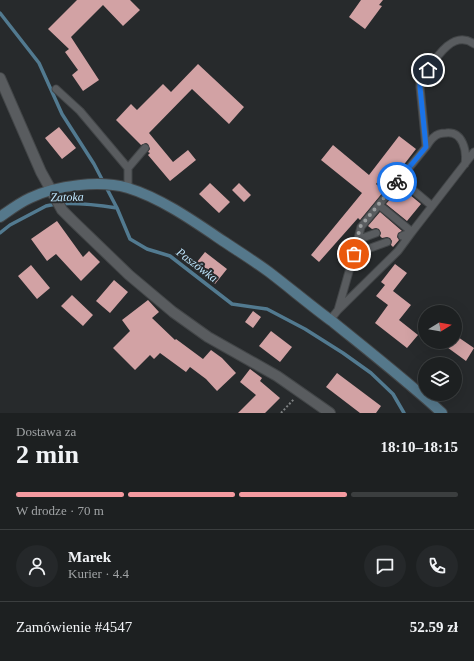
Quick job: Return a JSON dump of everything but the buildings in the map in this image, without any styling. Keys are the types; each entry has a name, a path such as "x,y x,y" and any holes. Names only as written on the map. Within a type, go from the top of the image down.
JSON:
{"main road":[{"path":"0,217 14,206 26,200 51,190 69,186 114,186 128,188 150,197 199,225 268,271 398,373 442,413"}],"street":[{"path":"0,78 41,172 60,206 129,276 173,312 208,337 255,362 277,376 330,413"}],"lane":[{"path":"426,147 420,81 444,48 453,41 461,39 469,40 474,44"},
{"path":"56,89 80,112 128,168"},
{"path":"338,310 357,240 363,226 378,205 434,137 448,132 456,134 465,148 465,164"},
{"path":"128,188 128,168 145,148"},
{"path":"330,320 338,310 398,251 474,152"},
{"path":"400,179 432,206"},
{"path":"378,205 399,225 412,232"},
{"path":"402,236 412,232"},
{"path":"357,240 376,233"},
{"path":"354,254 387,242"}],"path":[{"path":"281,413 300,393"}],"waterway":[{"name":"Paszówka","path":"0,13 39,63 62,114 94,164 117,208 130,239 147,249 170,256 232,304 267,309 305,329 343,353 371,373 393,394 404,413"},
{"name":"Zatoka","path":"0,233 10,225 46,206 71,204 117,208"}],"way so far":[{"path":"354,254 360,227 397,182"}],"route":[{"path":"397,182 426,147 420,81 428,70"}]}
